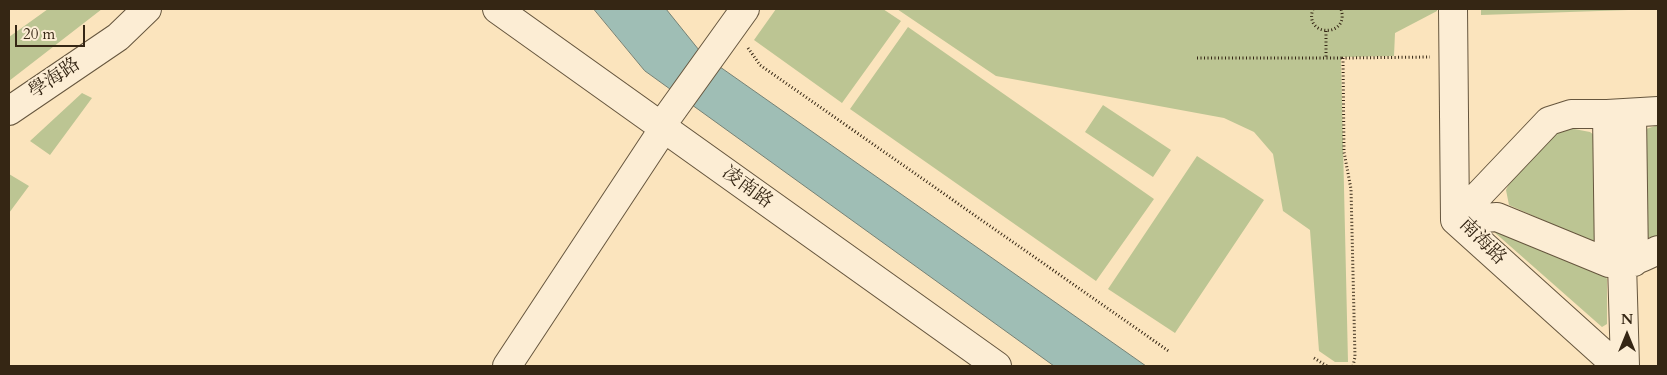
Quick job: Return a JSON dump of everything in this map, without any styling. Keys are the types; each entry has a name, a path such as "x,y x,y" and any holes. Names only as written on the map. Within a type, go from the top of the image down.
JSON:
{"street":[{"name":"學海路","path":"9,111 118,37 147,9"},
{"name":"凌南路","path":"497,9 997,366"},
{"path":"507,366 681,98 745,9"},
{"name":"南海路","path":"1453,9 1455,220 1617,366"},
{"path":"1455,220 1549,121 1571,114 1632,112 1622,263 1625,366"},
{"path":"1455,220 1497,217 1622,263 1658,250"}],"path":[{"path":"1313,9 1311,18 1313,23 1321,30 1326,31 1340,24 1343,15 1341,9"},
{"path":"1326,31 1326,58"},
{"path":"746,46 760,65 1170,352"},
{"path":"1197,58 1454,56"},
{"path":"1343,58 1344,152 1351,189 1356,357 1353,366"},
{"path":"1314,358 1327,366"}],"green space":[{"path":"48,9 102,9 9,81 9,37"},
{"path":"776,9 883,9 901,21 842,103 754,40"},
{"path":"897,9 1437,9 1437,11 1395,33 1394,56 1341,57 1348,362 1335,362 1319,351 1310,230 1283,211 1273,154 1254,132 1224,118 996,76"},
{"path":"1481,9 1658,9 1481,15"},
{"path":"908,27 1154,199 1096,281 850,109"},
{"path":"82,93 92,98 50,155 30,141"},
{"path":"1103,105 1171,150 1153,177 1085,132"},
{"path":"1658,125 1657,238 1645,237 1639,139 1646,129"},
{"path":"1569,128 1590,132 1599,139 1599,245 1509,205 1506,190 1514,173 1549,136"},
{"path":"1197,156 1264,200 1175,333 1108,289"},
{"path":"9,174 29,186 9,213"},
{"path":"1498,227 1603,271 1607,279 1607,324 1602,327 1493,231"}],"water":[{"path":"594,9 666,9 703,55 1146,366 1054,366 645,71"}]}
